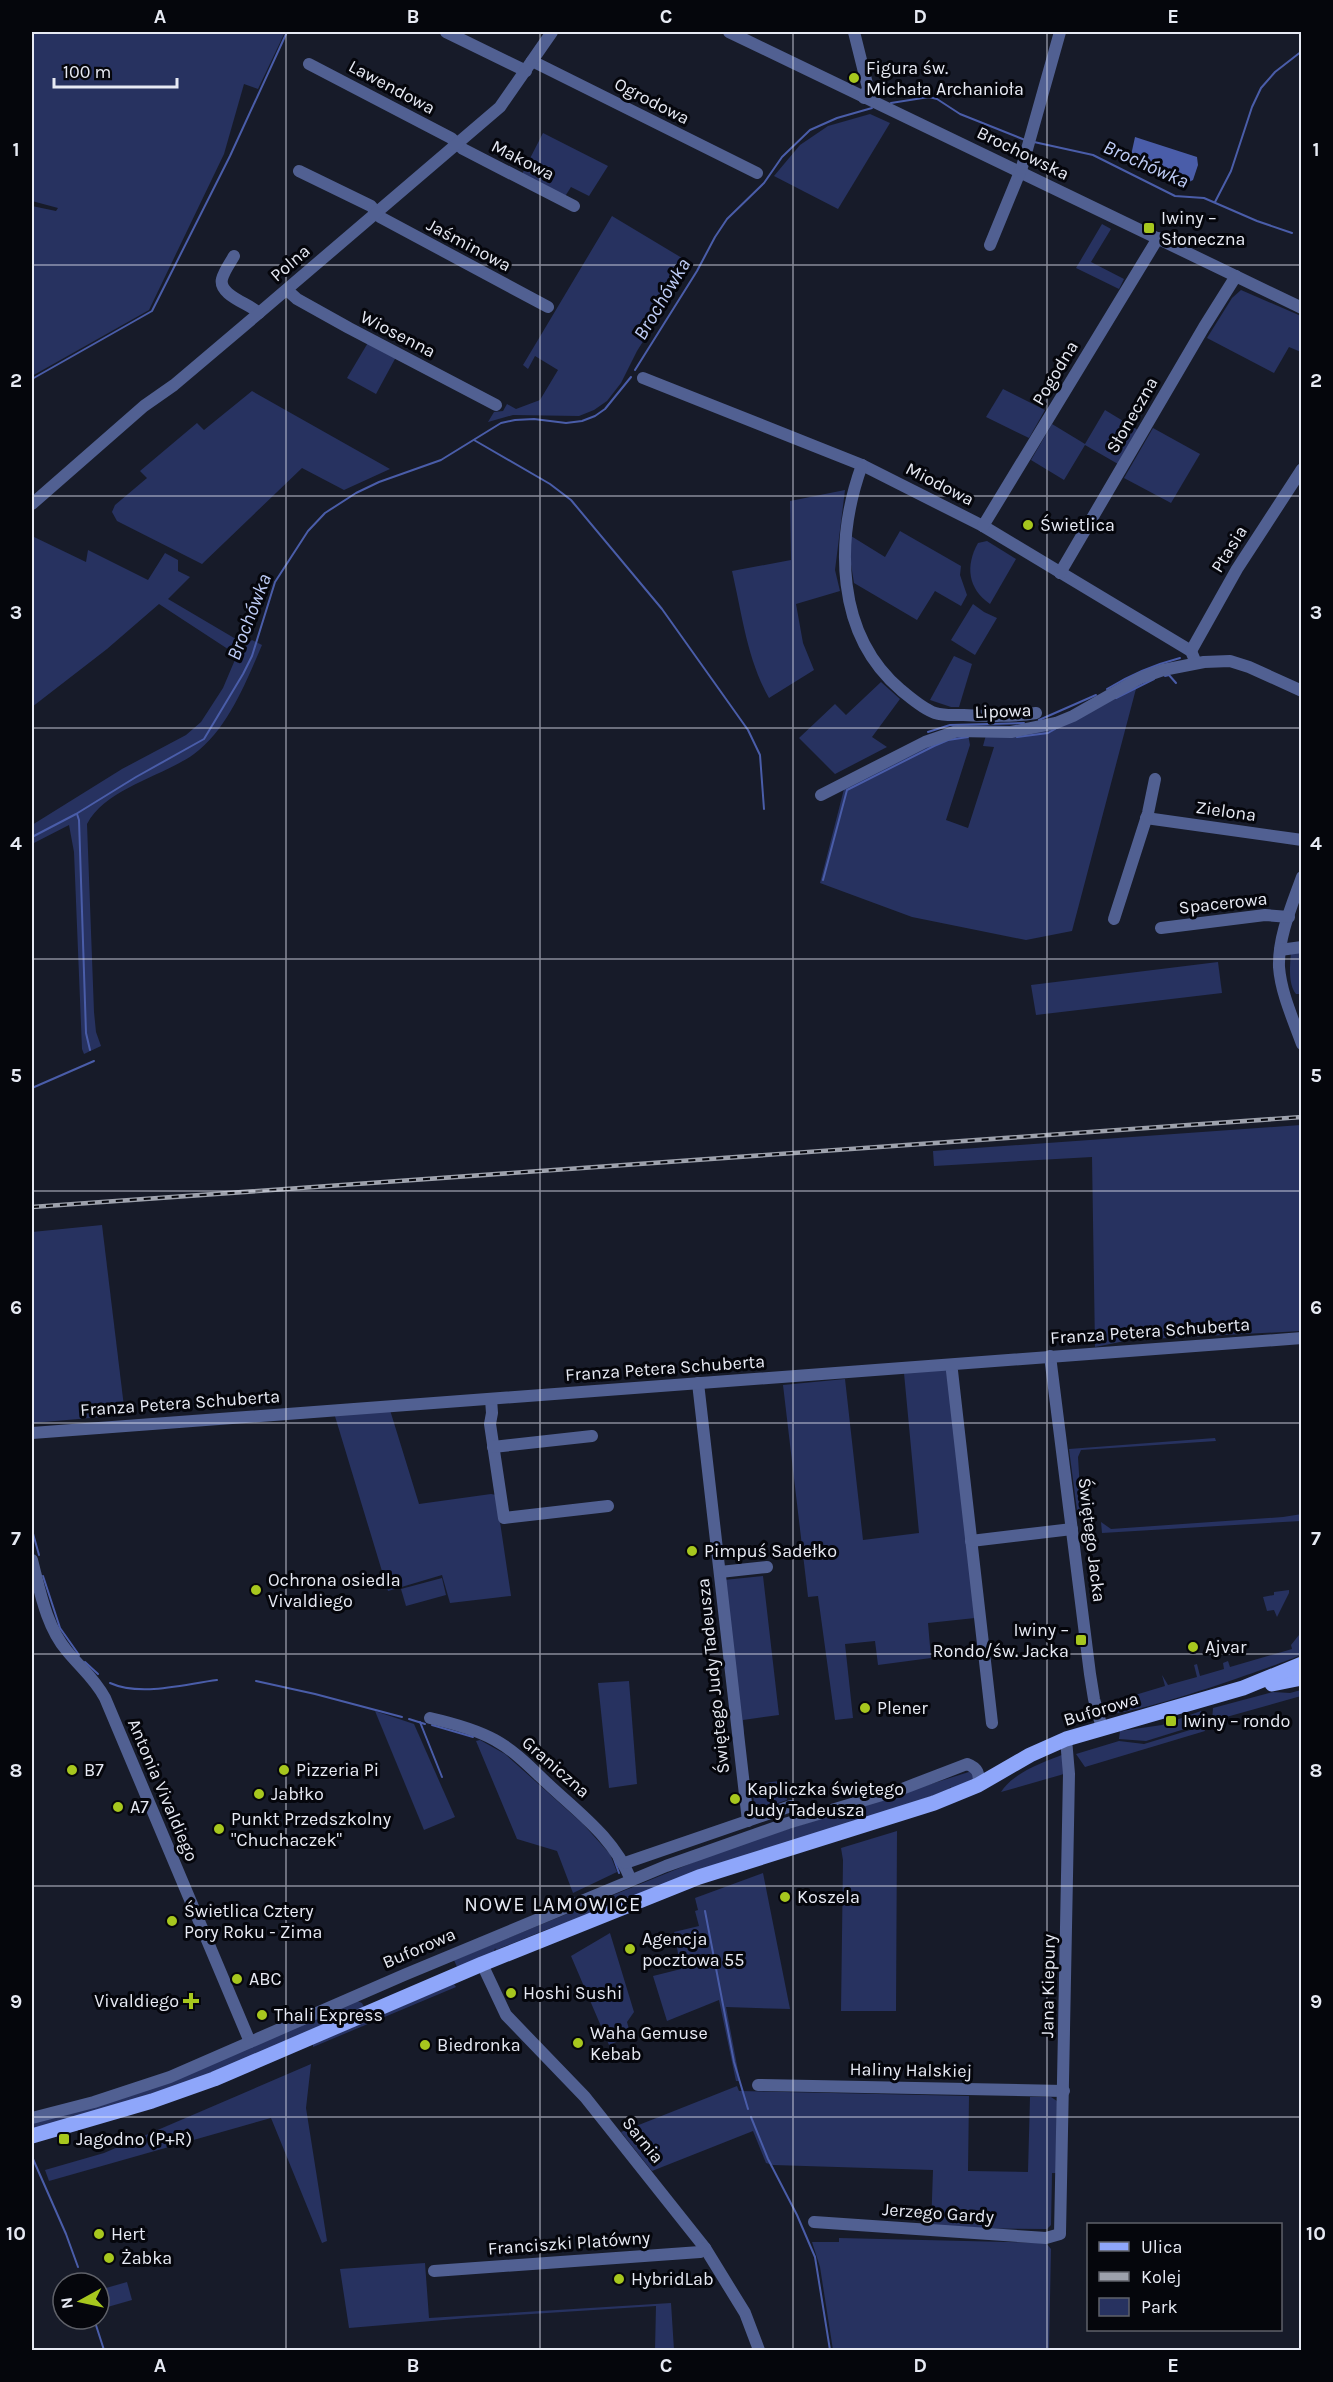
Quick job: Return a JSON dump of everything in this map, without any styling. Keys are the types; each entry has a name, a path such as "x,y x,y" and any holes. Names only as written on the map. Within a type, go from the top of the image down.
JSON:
{"main road":[{"name":"Buforowa","path":"1243,1688 1302,1664"},
{"name":"Buforowa","path":"32,2136 184,2090 482,1964 699,1877 934,1803 978,1785 1030,1755 1066,1739 1243,1688 1302,1678"}],"street":[{"name":"Ogrodowa","path":"446,32 529,66 756,172"},
{"name":"Polna","path":"32,504 144,406 174,385 259,314 500,107 552,32"},
{"name":"Brochowska","path":"729,32 1302,308"},
{"path":"854,32 868,88 864,98"},
{"path":"990,245 1020,171 1060,32"},
{"name":"Lawendowa","path":"309,64 451,138 457,144"},
{"name":"Makowa","path":"457,144 574,206"},
{"name":"Jaśminowa","path":"299,171 371,206 380,217 548,307"},
{"name":"Pogodna","path":"983,526 1158,238"},
{"path":"234,256 222,279 224,291 259,314"},
{"name":"Słoneczna","path":"1060,573 1236,276"},
{"name":"Wiosenna","path":"287,290 297,299 349,328 496,405"},
{"name":"Miodowa","path":"643,378 862,465 983,526 1191,651"},
{"path":"862,465 852,492 847,517 844,561 847,588 857,626 876,664 891,681 914,700 936,713 1009,716 1036,713"},
{"name":"Ptasia","path":"1191,651 1237,569 1302,469"},
{"path":"1191,651 1191,664 1230,661 1240,663 1302,691"},
{"name":"Lipowa","path":"821,795 940,736 968,730 1011,732 1056,723 1073,716 1140,678 1191,664"},
{"path":"1114,919 1146,818 1155,779"},
{"name":"Zielona","path":"1146,818 1302,840"},
{"path":"1302,877 1280,950 1279,967 1282,987 1302,1044"},
{"name":"Spacerowa","path":"1161,928 1265,915 1289,917"},
{"path":"1280,950 1302,947"},
{"name":"Franza Petera Schuberta","path":"32,1433 1302,1338"},
{"name":"Świętego Jacka","path":"1050,1356 1094,1699 1102,1728"},
{"path":"952,1371 992,1723"},
{"name":"Świętego Judy Tadeusza","path":"698,1383 748,1821"},
{"path":"491,1400 490,1424 504,1518 608,1506"},
{"path":"493,1447 592,1436"},
{"path":"971,1541 1072,1529"},
{"name":"Antonia Vivaldiego","path":"32,1560 45,1609 57,1637 99,1686 110,1708 250,2042"},
{"path":"720,1572 767,1567"},
{"name":"Graniczna","path":"430,1718 480,1733 519,1756 584,1816 625,1863 631,1880"},
{"name":"Jana Kiepury","path":"1060,2234 1069,1774 1066,1739"},
{"name":"Buforowa","path":"32,2118 94,2102 160,2080 631,1880 703,1852 902,1789 967,1764 976,1769 979,1774 978,1785"},
{"path":"625,1863 791,1806"},
{"name":"Sarnia","path":"482,1964 506,2015 585,2097 705,2248 746,2313 759,2350"},
{"name":"Haliny Halskiej","path":"758,2085 1064,2091"},
{"name":"Jerzego Gardy","path":"814,2223 1046,2238 1060,2234"},
{"name":"Franciszki Platówny","path":"434,2271 699,2252 705,2248"}],"green space":[{"path":"32,32 285,32 258,89 244,84 224,154 149,310 32,376 32,206 56,211 58,208 32,201"},
{"path":"870,114 890,123 838,209 774,176 800,145 828,126"},
{"path":"543,133 608,166 589,196 571,187 564,198 521,176"},
{"path":"612,216 692,264 637,351 621,383 607,401 579,416 513,415 488,422 494,412 503,411 507,404 516,409 540,400 558,370 535,356 528,369 523,365"},
{"path":"1102,224 1111,229 1091,262 1124,279 1119,289 1076,268"},
{"path":"1241,290 1301,316 1301,352 1289,347 1274,373 1207,338 1232,298"},
{"path":"369,341 396,357 376,394 347,378"},
{"path":"1003,389 1045,410 1029,438 986,417"},
{"path":"252,391 390,469 344,490 302,468 202,564 117,521 112,512 115,505 147,478 140,471 197,423 204,430"},
{"path":"1105,410 1138,430 1118,464 1085,445 1064,480 1031,460 1052,424 1085,444"},
{"path":"1153,428 1200,454 1171,503 1124,478"},
{"path":"845,490 835,570 840,591 796,604 803,643 814,670 769,698 750,652 732,571 791,560 790,501"},
{"path":"900,531 961,566 960,575 967,595 961,606 935,591 917,620 854,583 850,558 851,536 885,557"},
{"path":"32,536 86,562 88,550 148,580 165,553 178,560 178,571 190,577 168,599 246,645 252,640 262,645 235,704 217,732 206,744 181,762 107,801 87,824 94,1012 96,1032 101,1046 84,1054 74,852 69,825 32,844 32,825 122,769 186,735 201,722 223,688 237,655 159,604 107,649 32,707"},
{"path":"987,541 1016,559 990,604 973,584 970,568 978,543"},
{"path":"973,604 997,618 975,655 951,640"},
{"path":"954,656 972,664 959,707 951,707 930,700"},
{"path":"881,682 900,699 872,737 887,747 835,774 799,738 835,704 846,715"},
{"path":"1137,685 1072,931 1026,940 912,917 820,883 844,789 927,746 968,734 970,745 946,820 968,828 994,747 983,746 986,735 1028,734"},
{"path":"1301,950 1301,994 1296,994 1291,980 1291,952"},
{"path":"1218,962 1222,993 1036,1015 1031,985"},
{"path":"1301,1125 1301,1331 1130,1340 1095,1347 1092,1157 934,1166 933,1151"},
{"path":"102,1225 125,1415 32,1423 32,1232"},
{"path":"947,1368 975,1618 928,1623 931,1658 878,1665 875,1641 845,1644 853,1718 835,1720 818,1596 808,1597 783,1385 845,1379 863,1540 919,1533 904,1373"},
{"path":"390,1410 419,1504 496,1495 511,1596 450,1603 442,1575 388,1591 334,1413"},
{"path":"1215,1438 1216,1441 1081,1450 1078,1457 1081,1507 1094,1517 1078,1518 1069,1449"},
{"path":"1302,1514 1301,1521 1102,1533 1101,1522 1111,1529"},
{"path":"763,1576 779,1715 743,1720 744,1733 741,1732 724,1580"},
{"path":"442,1578 446,1595 406,1606 401,1589"},
{"path":"1289,1590 1277,1617 1274,1610 1267,1611 1263,1597 1274,1595 1274,1592"},
{"path":"1299,1635 1301,1636 1301,1655 1167,1701 1138,1709 1103,1713 1101,1706 1106,1708 1136,1699 1135,1695 1165,1686 1162,1675 1168,1685 1197,1677 1194,1665 1197,1664 1200,1676 1224,1669 1223,1663 1228,1661 1230,1667 1292,1649 1291,1645"},
{"path":"629,1681 637,1784 609,1788 598,1683"},
{"path":"1301,1690 1301,1696 1212,1721 1213,1708 1273,1692 1290,1693"},
{"path":"375,1711 414,1724 455,1817 424,1830"},
{"path":"1201,1711 1204,1723 1146,1741 1119,1739 1120,1731 1162,1725"},
{"path":"1203,1726 1205,1731 1085,1767 1076,1754 1119,1741 1144,1744"},
{"path":"480,1740 505,1754 583,1824 610,1854 617,1872 573,1893 557,1851 517,1839 476,1741"},
{"path":"1064,1754 1064,1774 1001,1792 1021,1774"},
{"path":"972,1771 975,1778 952,1789 950,1787 949,1790 548,1929 496,1950 495,1948 494,1952 457,1967 454,1960 731,1847"},
{"path":"785,1780 787,1800 755,1811 752,1785"},
{"path":"897,1831 896,2011 841,2011 843,1860 841,1848"},
{"path":"763,1873 790,2009 726,2007 740,2081 736,2081 719,2000 667,2021 653,1976 681,1969 674,1932 699,1926 695,1911 698,1910 695,1898"},
{"path":"610,1933 634,2012 627,2022 631,2036 609,2045 571,1956"},
{"path":"454,1984 456,1987 313,2047 313,2044"},
{"path":"355,2000 362,2003 364,2007 169,2090 32,2129 32,2123"},
{"path":"311,2064 306,2108 327,2241 322,2243 271,2118 49,2181 45,2170 104,2153"},
{"path":"737,2086 739,2091 969,2096 968,2171 1028,2172 1030,2097 1051,2097 1057,2101 1056,2173 1052,2173 1051,2225 1047,2229 931,2228 933,2170 773,2165 766,2163 753,2131 652,2171 621,2132"},
{"path":"839,2238 1046,2243 1051,2249 1049,2350 833,2350 820,2267 812,2242 839,2242"},
{"path":"425,2263 429,2318 671,2303 674,2350 655,2350 656,2306 349,2328 340,2269"},
{"path":"127,2282 132,2300 111,2306 111,2287"}],"water":[{"path":"1135,137 1197,157 1198,165 1193,180 1189,182 1130,160"}],"waterway":[{"path":"32,379 152,311 230,156 287,32"},
{"name":"Brochówka","path":"1215,202 1231,171 1252,107 1261,88 1275,72 1302,51"},
{"name":"Brochówka","path":"891,103 929,97 937,99 960,114 1025,140"},
{"name":"Brochówka","path":"635,370 727,219 764,183 782,157 810,130 837,118 872,108"},
{"name":"Brochówka","path":"1034,142 1093,155 1175,196 1204,198 1292,233"},
{"name":"Brochówka","path":"32,837 204,739 252,656 275,582 308,531 325,513 356,493 379,482 441,460 501,423 534,419 566,423 582,421 595,416 605,409 631,377"},
{"path":"474,440 550,484 571,500 662,609 748,730 760,755 764,809"},
{"path":"1107,689 1142,671 1180,658"},
{"path":"1165,676 1169,675 1176,683"},
{"path":"1116,698 1154,679"},
{"path":"1039,720 1096,695"},
{"path":"928,732 950,725 1024,723"},
{"path":"1017,737 1048,733 1055,729"},
{"path":"823,880 847,790 934,746 948,740 968,737"},
{"path":"77,814 86,1033 90,1050"},
{"path":"32,1088 94,1061"},
{"path":"32,1530 39,1555"},
{"path":"43,1576 60,1628 79,1655"},
{"path":"85,1662 98,1674"},
{"path":"110,1683 122,1687 149,1689 217,1680"},
{"path":"256,1681 402,1717"},
{"path":"409,1719 425,1724"},
{"path":"420,1722 442,1777"},
{"path":"432,1725 473,1737"},
{"path":"614,1859 619,1873"},
{"path":"705,1911 734,2062 748,2109"},
{"path":"751,2117 768,2159 797,2215 815,2257 830,2350"},
{"path":"33,2159 78,2267"},
{"path":"98,2331 104,2350"}],"railway":[{"path":"32,1207 1302,1117"}],"place":[{"name":"Figura św. Michała Archanioła","path":"854,78"},
{"name":"Iwiny – Słoneczna","path":"1149,228"},
{"name":"Świetlica","path":"1028,525"},
{"name":"Pimpuś Sadełko","path":"692,1551"},
{"name":"Ochrona osiedla Vivaldiego","path":"256,1590"},
{"name":"Iwiny – Rondo/św. Jacka","path":"1081,1640"},
{"name":"Ajvar","path":"1193,1647"},
{"name":"Plener","path":"865,1708"},
{"name":"Iwiny – rondo","path":"1171,1721"},
{"name":"B7","path":"72,1770"},
{"name":"Pizzeria Pi","path":"284,1770"},
{"name":"Jabłko","path":"259,1794"},
{"name":"Kapliczka świętego Judy Tadeusza","path":"735,1799"},
{"name":"A7","path":"118,1807"},
{"name":"Punkt Przedszkolny \"Chuchaczek\"","path":"219,1829"},
{"name":"Koszela","path":"785,1897"},
{"name":"Świetlica Cztery Pory Roku - Zima","path":"172,1921"},
{"name":"Agencja pocztowa 55","path":"630,1949"},
{"name":"ABC","path":"237,1979"},
{"name":"Hoshi Sushi","path":"511,1993"},
{"name":"Vivaldiego","path":"191,2001"},
{"name":"Thali Express","path":"262,2015"},
{"name":"Waha Gemuse Kebab","path":"578,2043"},
{"name":"Biedronka","path":"425,2045"},
{"name":"Jagodno (P+R)","path":"64,2139"},
{"name":"Hert","path":"99,2234"},
{"name":"Żabka","path":"109,2258"},
{"name":"HybridLab","path":"619,2279"}],"district":[{"name":"NOWE LAMOWICE","path":"553,1904"}]}
